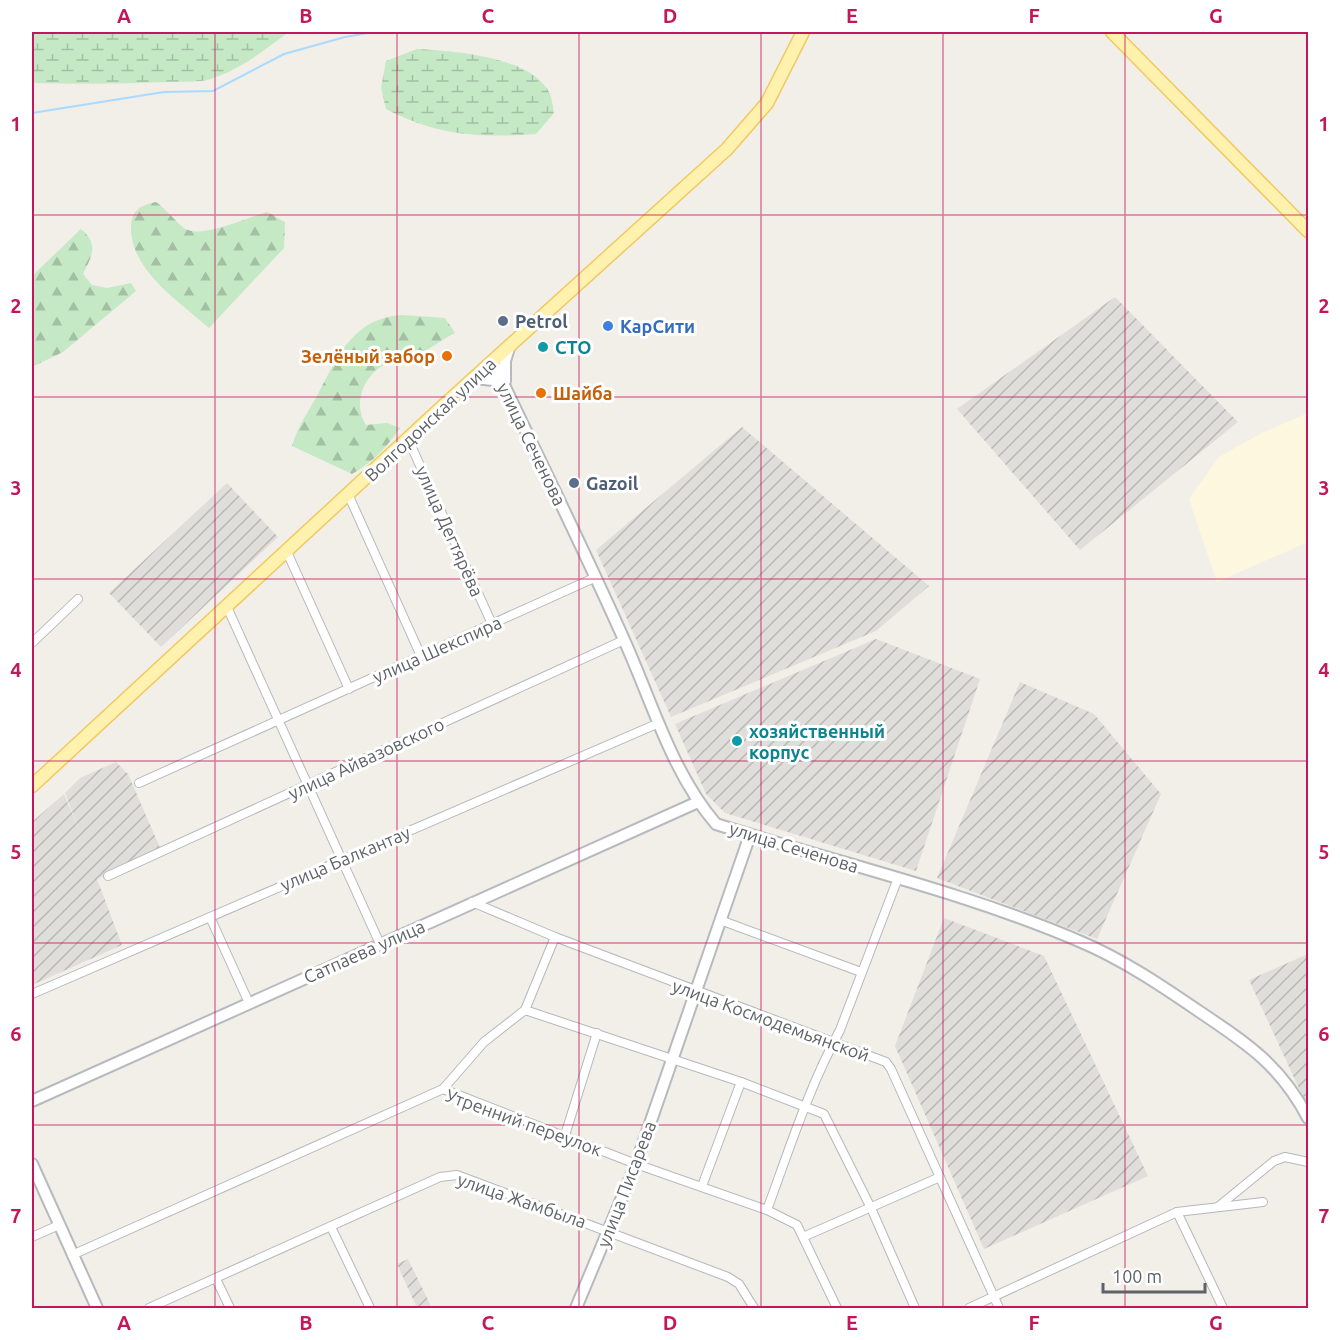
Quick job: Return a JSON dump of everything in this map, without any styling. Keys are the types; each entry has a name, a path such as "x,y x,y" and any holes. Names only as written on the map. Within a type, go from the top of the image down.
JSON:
{"main road":[{"name":"Волгодонская улица","path":"32,786 510,345 727,149 754,121 777,87 802,32"},
{"path":"1112,32 1308,231"}],"street":[{"path":"506,390 504,370 510,345"},
{"name":"улица Сеченова","path":"493,362 624,640 659,723 698,802 716,824 987,905 1081,942 1155,982 1255,1049 1294,1090 1308,1118"},
{"path":"475,378 493,380 506,390"},
{"name":"улица Дегтярёва","path":"408,439 492,624"},
{"path":"348,494 421,656"},
{"path":"287,552 349,689"},
{"name":"улица Шекспира","path":"139,783 594,578"},
{"path":"32,643 78,599"},
{"path":"227,606 380,944"},
{"name":"улица Айвазовского","path":"108,876 624,640"},
{"name":"улица Балкантау","path":"32,994 659,723"},
{"name":"Сатпаева улица","path":"32,1101 698,802"},
{"name":"улица Писарева","path":"576,1308 636,1164 694,991 750,835"},
{"path":"767,1210 805,1106 834,1041 898,878"},
{"name":"улица Космодемьянской","path":"472,902 694,991 886,1062 999,1308"},
{"path":"210,916 249,1004"},
{"path":"720,920 861,972"},
{"path":"443,1089 484,1042 525,1010 555,937"},
{"path":"525,1010 741,1082 824,1114 871,1208 915,1308"},
{"path":"566,1134 597,1033"},
{"path":"702,1186 741,1082"},
{"name":"Утренний переулок","path":"72,1255 443,1089 566,1134 636,1164 767,1210 797,1225 837,1308"},
{"path":"1215,1208 1274,1161 1285,1157 1308,1162"},
{"path":"32,1164 97,1308"},
{"name":"улица Жамбыла","path":"149,1308 440,1177 457,1175 610,1230 728,1277 740,1284 754,1308"},
{"path":"803,1237 940,1177"},
{"path":"969,1308 1177,1212 1263,1202"},
{"path":"1177,1212 1223,1308"},
{"path":"32,1237 59,1225"},
{"path":"331,1227 370,1308"},
{"path":"216,1279 230,1308"}],"shaded area":[{"path":"1115,297 1238,422 1080,550 957,409"},
{"path":"1308,413 1308,542 1217,582 1189,499 1219,457 1262,433"},
{"path":"742,427 929,586 876,631 671,717 596,550"},
{"path":"227,483 278,537 161,647 109,593"},
{"path":"876,639 980,679 916,871 725,813 706,794 675,724"},
{"path":"1020,682 1094,714 1161,794 1097,939 937,878"},
{"path":"116,762 128,774 161,850 97,879 122,945 32,985 32,822 64,794 79,830 65,793 80,778"},
{"path":"944,918 1044,956 1148,1176 984,1249 895,1046"},
{"path":"1308,954 1308,1108 1249,980"},
{"path":"408,1259 432,1308 417,1308 397,1264"}],"green space":[{"path":"32,32 289,32 247,62 212,79 192,82 82,84 32,83"},
{"path":"417,49 490,58 527,71 541,81 550,94 554,113 536,134 496,136 442,130 405,118 386,109 381,88 386,61"},
{"path":"156,202 184,228 191,231 212,230 267,212 285,222 284,248 209,328 148,272 133,244 131,222 135,213 141,207"},
{"path":"81,229 92,245 91,256 83,274 92,285 107,288 131,283 136,291 63,352 32,367 32,276"},
{"path":"402,315 445,318 455,333 419,354 388,363 372,374 367,381 360,398 362,416 366,425 387,423 400,428 390,442 379,454 352,474 292,446 304,418 350,340 372,323"}],"waterway":[{"path":"32,113 164,92 213,91 284,54 345,37 374,32"}],"place":[{"name":"Petrol","path":"503,321"},
{"name":"КарСити","path":"608,326"},
{"name":"СТО","path":"543,347"},
{"name":"Зелёный забор","path":"447,356"},
{"name":"Шайба","path":"541,393"},
{"name":"Gazoil","path":"574,483"},
{"name":"хозяйственный корпус","path":"737,741"}]}
